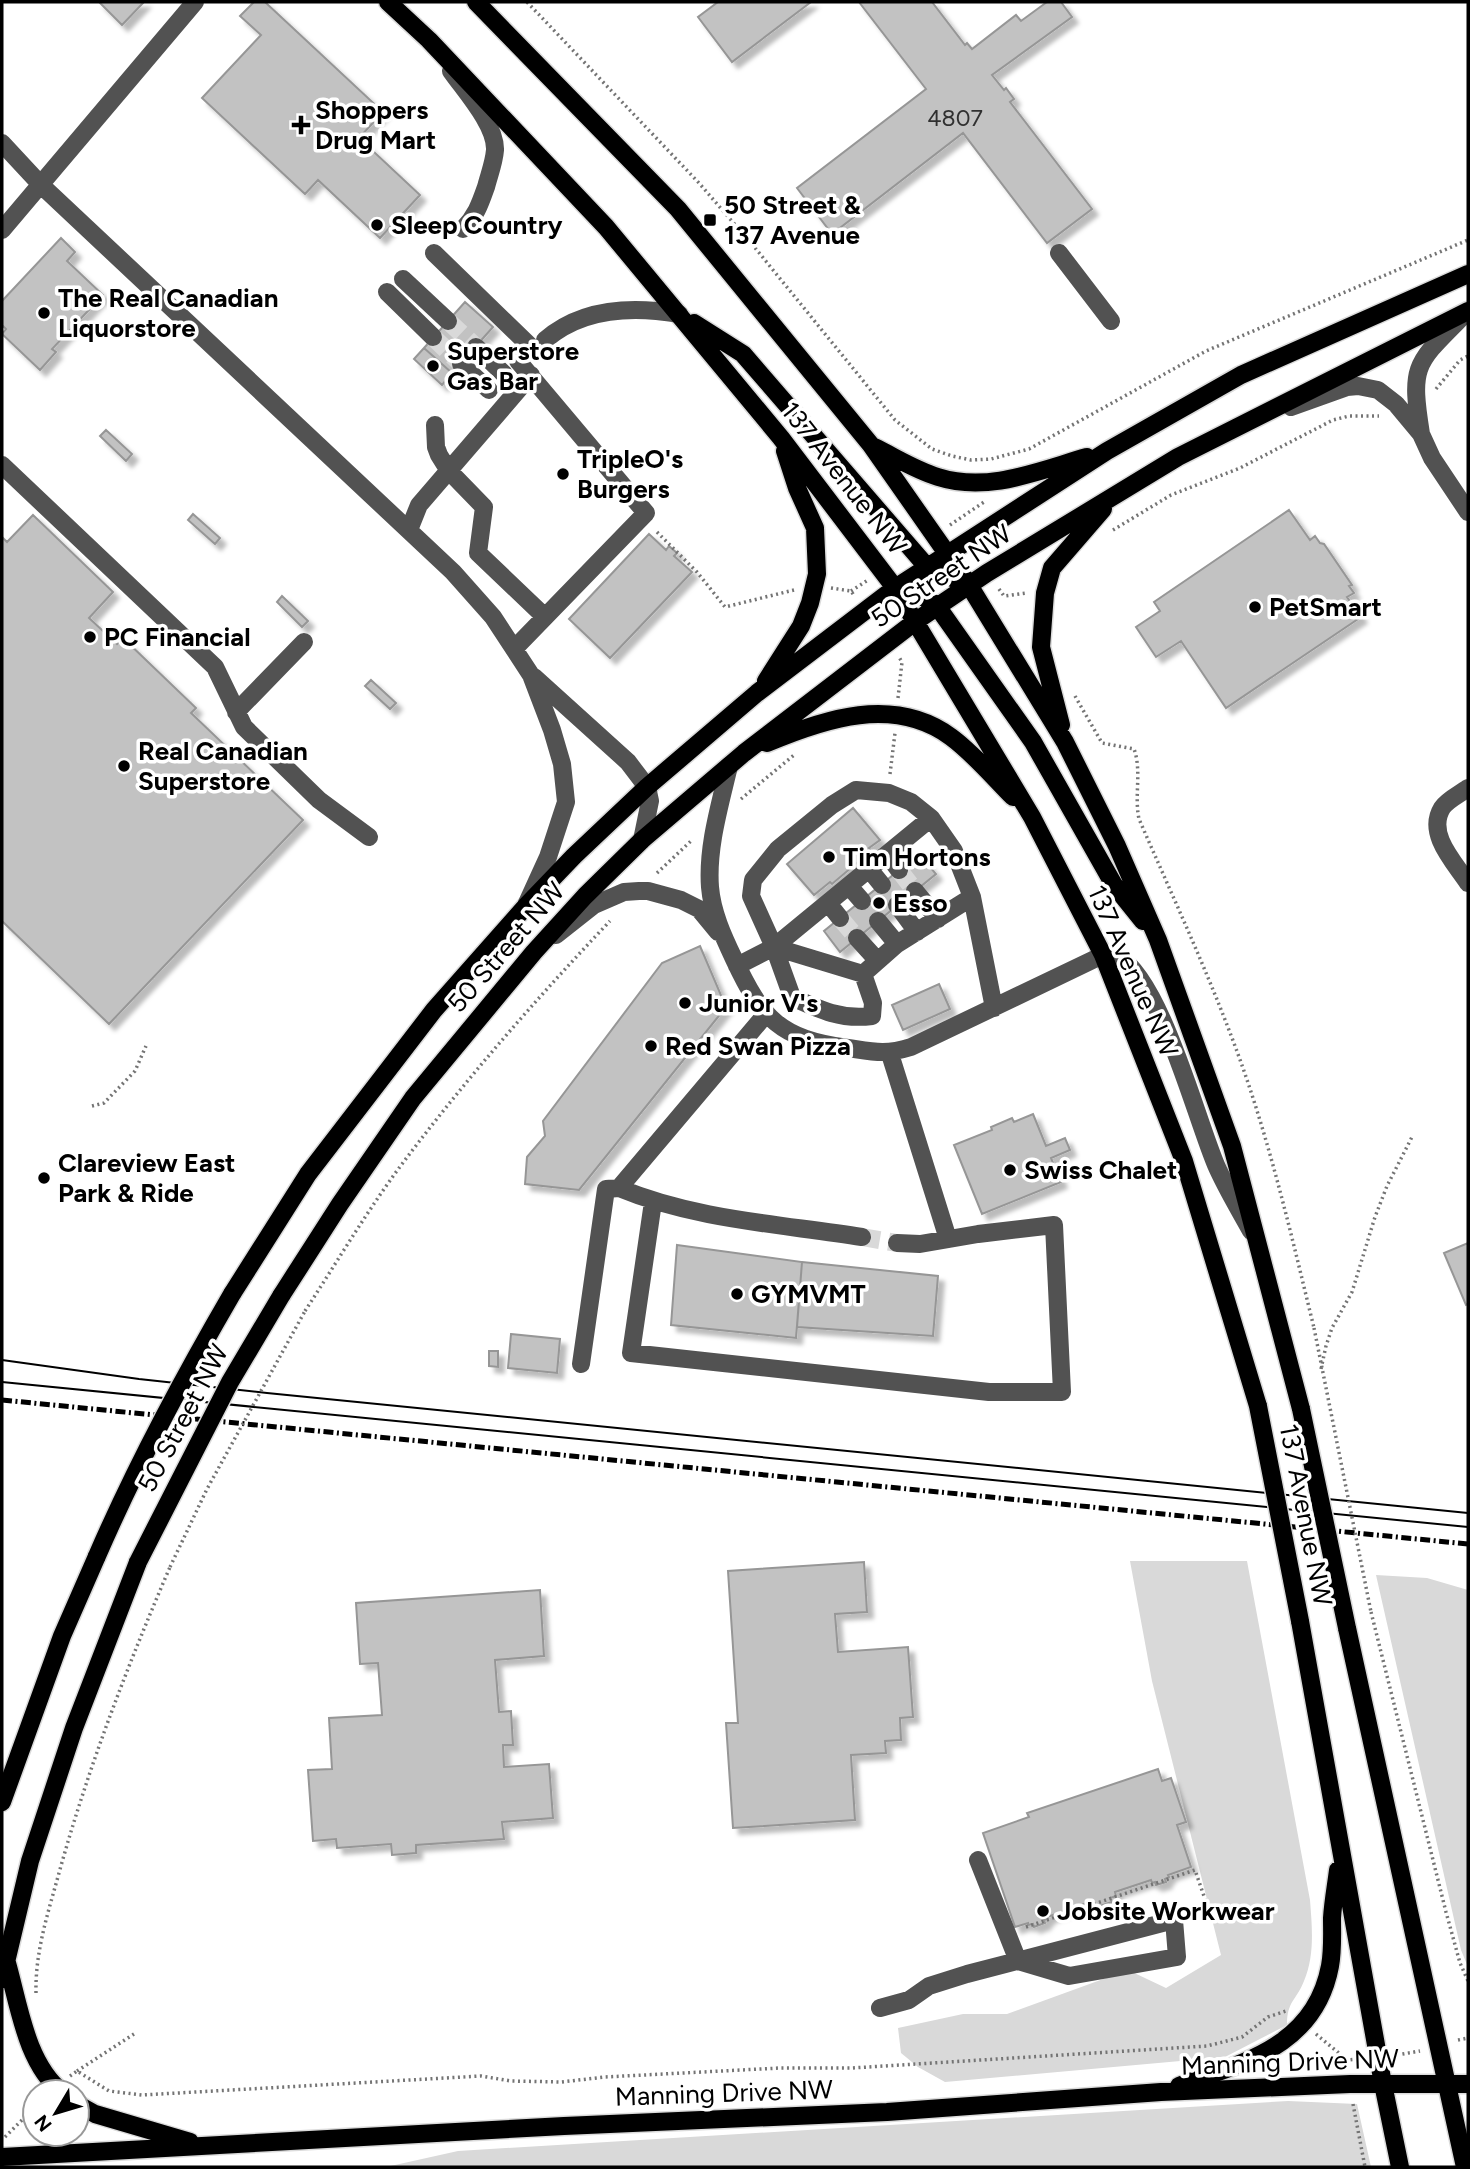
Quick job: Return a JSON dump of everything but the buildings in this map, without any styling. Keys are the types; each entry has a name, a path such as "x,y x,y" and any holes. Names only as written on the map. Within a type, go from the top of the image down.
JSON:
{"main road":[{"name":"137 Avenue NW","path":"388,2 429,40 606,227 780,438 895,588 1032,817 1103,955 1184,1161 1258,1406 1400,2167"},
{"name":"137 Avenue NW","path":"476,2 678,209 871,445 969,585 1065,742 1117,846 1158,940 1232,1146 1259,1247 1301,1409 1465,2167"},
{"name":"50 Street NW","path":"2,1802 53,1660 97,1556 127,1488 192,1362 308,1174 434,1010 526,906 647,787 757,694 895,588 1107,451 1241,375 1468,274"},
{"name":"50 Street NW","path":"2,1979 30,1861 74,1728 138,1562 230,1382 340,1204 413,1098 534,952 585,895 642,840 744,753 937,606 1178,457 1468,311"},
{"path":"679,314 743,354 928,568 969,585"},
{"path":"757,694 801,626 817,574 815,528 797,488 780,438"},
{"path":"871,445 940,478 993,483 1107,451"},
{"path":"1065,742 1041,647 1045,593 1052,568 1114,496"},
{"path":"895,588 925,598 937,606 1033,742 1114,885 1158,940"},
{"path":"744,753 812,724 847,715 897,716 920,721 950,736 1032,817"},
{"path":"1161,2092 1256,2057 1279,2045 1304,2022 1323,1992 1330,1967 1332,1916 1340,1853"},
{"path":"6,1960 31,2045 40,2066 56,2078"},
{"name":"Manning Drive NW","path":"2,2157 577,2125 887,2112 1161,2092 1383,2084 1468,2084"},
{"path":"91,2112 203,2146"}],"lane":[{"path":"2,230 195,2"},
{"path":"429,40 493,135 493,164 474,218 463,229"},
{"path":"2,143 41,185 453,572 493,617 531,675 562,765 566,802 548,857 526,906"},
{"path":"434,253 539,344 576,319 612,312 656,310 679,314"},
{"path":"1059,253 1111,321"},
{"path":"403,279 448,321"},
{"path":"387,292 433,337"},
{"path":"1407,404 1421,360 1468,311"},
{"path":"476,347 504,374"},
{"path":"514,649 646,513 518,360"},
{"path":"461,364 489,390"},
{"path":"409,530 419,505 531,375"},
{"path":"1245,424 1347,387 1378,390 1407,404 1432,458 1468,512"},
{"path":"435,425 436,447 450,471 484,507 478,554 453,572"},
{"path":"2,464 215,667 244,727 319,800 369,837"},
{"path":"478,554 544,616"},
{"path":"236,712 304,642"},
{"path":"531,675 628,762 647,787 650,802 642,840"},
{"path":"729,766 710,858 710,886 713,906 726,941 757,1004 766,1014 789,1033 824,1045 890,1054 911,1047 1103,955 1113,954 1127,963 1152,998 1178,1059 1216,1166 1259,1247"},
{"path":"1468,788 1444,805 1437,822 1437,833 1468,883"},
{"path":"863,974 873,1003 872,1016 852,1018 821,1010 792,997 751,895 753,880 778,849 832,805 856,790 888,793 911,802 932,818 954,851 972,897 993,1008"},
{"path":"737,966 774,947 932,818"},
{"path":"887,855 899,870"},
{"path":"869,869 882,885"},
{"path":"849,886 862,901"},
{"path":"534,952 594,905 624,892 639,891 681,900 699,909 726,941"},
{"path":"915,891 938,919"},
{"path":"863,974 897,944 972,897"},
{"path":"828,903 840,918"},
{"path":"897,905 917,932"},
{"path":"878,921 897,944"},
{"path":"858,938 877,961"},
{"path":"774,947 863,974"},
{"path":"619,1188 766,1014"},
{"path":"890,1054 948,1239"},
{"path":"581,1364 606,1189 619,1188 653,1202 684,1210 862,1237"},
{"path":"653,1202 631,1353 989,1392 1062,1392 1054,1225 920,1244 897,1243"},
{"path":"978,1860 1018,1961"},
{"path":"880,2008 909,2000 929,1986 1018,1961 1174,1920 1177,1957 1069,1976 1018,1961"}],"path":[{"path":"527,2 699,183 756,248 895,420 932,449 952,456 971,460 991,459 1029,449 1206,351 1468,240"},
{"path":"1108,533 1171,495 1240,468 1333,420 1349,416 1379,416 1434,392 1455,365 1468,356"},
{"path":"657,532 697,572 725,607 795,590 803,584"},
{"path":"718,819 800,751"},
{"path":"639,891 693,839"},
{"path":"36,1997 35,1970 43,1933 95,1755 135,1647 207,1489 305,1311 402,1164 500,1041 616,915"},
{"path":"92,1106 104,1103 135,1071 146,1046"},
{"path":"1321,1369 1332,1328 1352,1292 1387,1186 1413,1135"},
{"path":"1314,1328 1371,1612 1446,1912 1460,1963 1468,1980"},
{"path":"1018,1930 1195,1870 1207,1905"},
{"path":"77,2071 109,2091 142,2095 481,2076 511,2081 561,2082 605,2077 780,2068 852,2068 1208,2046 1242,2037 1268,2017 1285,2011"},
{"path":"1311,2030 1347,2060 1348,2070"},
{"path":"71,2078 77,2071 134,2034"},
{"path":"1347,2060 1413,2053 1468,2038"},
{"path":"62,2072 63,2078"},
{"path":"1353,2108 1365,2167"},
{"path":"2,2135 21,2120"}],"shaded area":[{"path":"1130,1561 1247,1561 1310,1900 1310,1961 1301,1988 1290,2006 1287,2025 1225,2057 945,2082 918,2067 901,2053 898,2028 963,2014 1007,2014 1128,1970 1166,1988 1221,1955 1152,1681"},
{"path":"1376,1575 1427,1578 1468,1590 1468,1967 1461,1950"},
{"path":"1288,2101 1357,2104 1371,2167 386,2167 458,2151"}],"tunnel":[{"path":"448,321 476,347"},
{"path":"433,337 461,364"},
{"path":"899,870 915,891"},
{"path":"840,918 857,938"},
{"path":"862,1237 897,1243"}],"tram line":[{"path":"2,1360 267,1393 1468,1513"},
{"path":"2,1382 1468,1527"}],"railway":[{"path":"2,1400 1468,1544"}],"place":[{"name":"Shoppers Drug Mart","path":"301,125"},
{"name":"50 Street & 137 Avenue","path":"710,220"},
{"name":"Sleep Country","path":"377,225"},
{"name":"The Real Canadian Liquorstore","path":"44,313"},
{"name":"Superstore Gas Bar","path":"433,366"},
{"name":"TripleO's Burgers","path":"563,474"},
{"name":"PetSmart","path":"1255,607"},
{"name":"PC Financial","path":"90,637"},
{"name":"Real Canadian Superstore","path":"124,766"},
{"name":"Tim Hortons","path":"829,857"},
{"name":"Esso","path":"879,903"},
{"name":"Junior V's","path":"685,1003"},
{"name":"Red Swan Pizza","path":"651,1046"},
{"name":"Swiss Chalet","path":"1010,1170"},
{"name":"Clareview East Park & Ride","path":"44,1178"},
{"name":"GYMVMT","path":"737,1294"},
{"name":"Jobsite Workwear","path":"1043,1911"}]}
